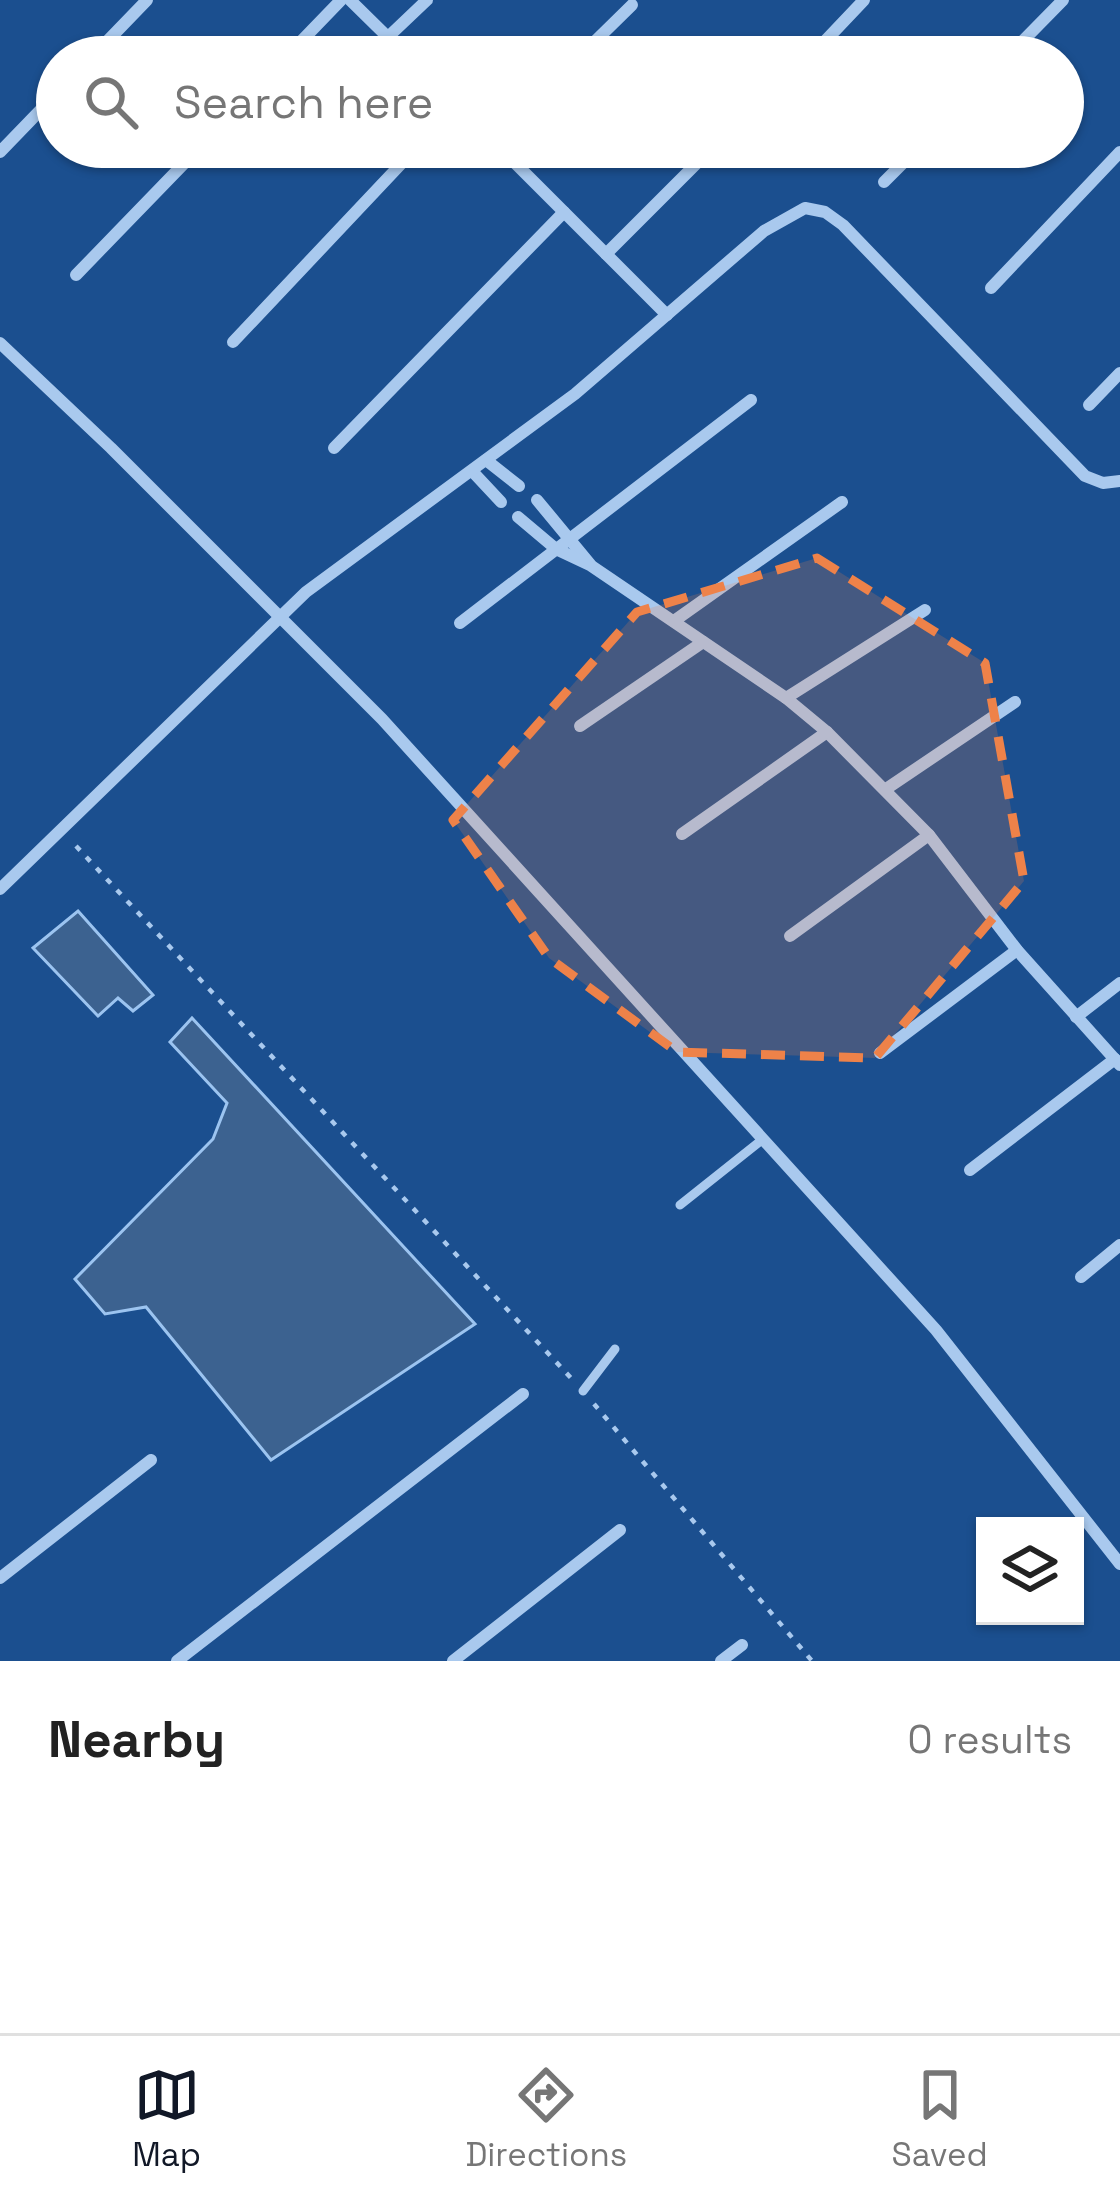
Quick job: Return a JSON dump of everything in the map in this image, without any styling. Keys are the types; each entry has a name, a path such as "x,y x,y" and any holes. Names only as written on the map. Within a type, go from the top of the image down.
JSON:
{"street":[{"path":"113,36 148,0"},
{"path":"306,36 341,0"},
{"path":"350,0 387,36"},
{"path":"389,36 427,0"},
{"path":"830,36 864,0"},
{"path":"1028,36 1063,0"},
{"path":"600,36 632,5"},
{"path":"0,152 36,115"},
{"path":"991,288 1120,152"},
{"path":"76,275 180,168"},
{"path":"233,342 397,168"},
{"path":"520,168 667,314"},
{"path":"606,254 692,168"},
{"path":"884,182 898,168"},
{"path":"0,889 277,618 575,394 783,217 805,208 825,212 859,242 1085,476 1103,483 1120,481"},
{"path":"334,448 564,212"},
{"path":"0,343 382,719 936,1330 1120,1564"},
{"path":"1089,406 1120,373"},
{"path":"460,623 751,400"},
{"path":"486,460 519,486"},
{"path":"472,471 501,502"},
{"path":"537,500 590,566"},
{"path":"674,620 842,502"},
{"path":"518,518 556,549 674,620 787,698 827,732 929,835 1017,950 1118,1062 970,1170"},
{"path":"787,698 925,610"},
{"path":"580,726 703,642"},
{"path":"886,789 1016,702"},
{"path":"682,834 827,732"},
{"path":"790,936 929,835"},
{"path":"880,1053 1017,950"},
{"path":"1076,1017 1120,983"},
{"path":"1081,1276 1120,1246"},
{"path":"177,1661 523,1394"},
{"path":"0,1578 151,1460"},
{"path":"453,1661 620,1529"},
{"path":"721,1661 742,1645"}],"lane":[{"path":"680,1205 763,1139"},
{"path":"583,1391 615,1349"}],"path":[{"path":"61,829 583,1391 812,1661"}],"highlighted area":[{"path":"817,558 985,663 1024,881 875,1058 677,1052 549,958 453,820 637,612"}],"water":[{"path":"78,911 153,995 133,1011 118,998 98,1016 33,948"},
{"path":"192,1018 475,1324 271,1460 146,1307 105,1314 75,1279 213,1139 227,1103 170,1042"}]}
